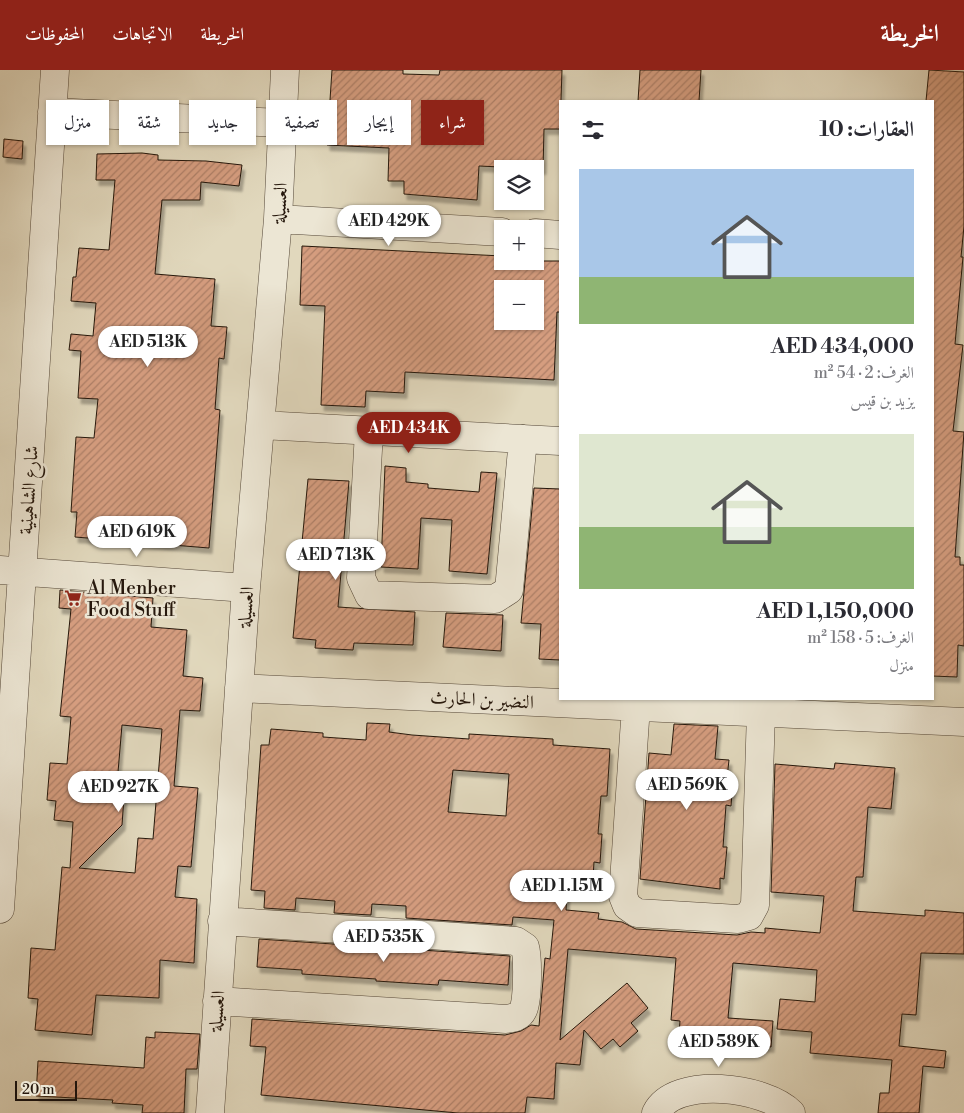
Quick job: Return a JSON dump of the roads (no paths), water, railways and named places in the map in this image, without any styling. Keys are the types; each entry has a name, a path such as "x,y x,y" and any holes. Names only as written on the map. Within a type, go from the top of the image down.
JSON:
{"street":[{"name":"شارع الشاهينية","path":"53,100 55,70"},
{"name":"العسيلة","path":"283,100 285,70"},
{"path":"109,115 266,123"},
{"name":"شارع الشاهينية","path":"0,909 12,570 49,145"},
{"name":"العسيلة","path":"210,1102 246,588 278,219 281,145"},
{"path":"278,219 494,232"},
{"path":"544,234 559,235"},
{"path":"261,425 559,441"},
{"path":"369,431 361,578 369,595 496,599 509,590 523,439"},
{"path":"12,570 246,588"},
{"name":"النضير بن الحارث","path":"239,688 761,712 851,708 964,722"},
{"path":"636,706 623,896 627,906 637,912 738,919 749,916 755,905 761,712"},
{"path":"217,1001 506,1019 517,1017 524,1010 529,958 525,947 516,941 222,921"},
{"path":"656,1113 674,1097 700,1090 734,1089 760,1094 783,1104 791,1113"}],"place":[{"name":"Al Menber Food Stuff","path":"73,598"}]}
